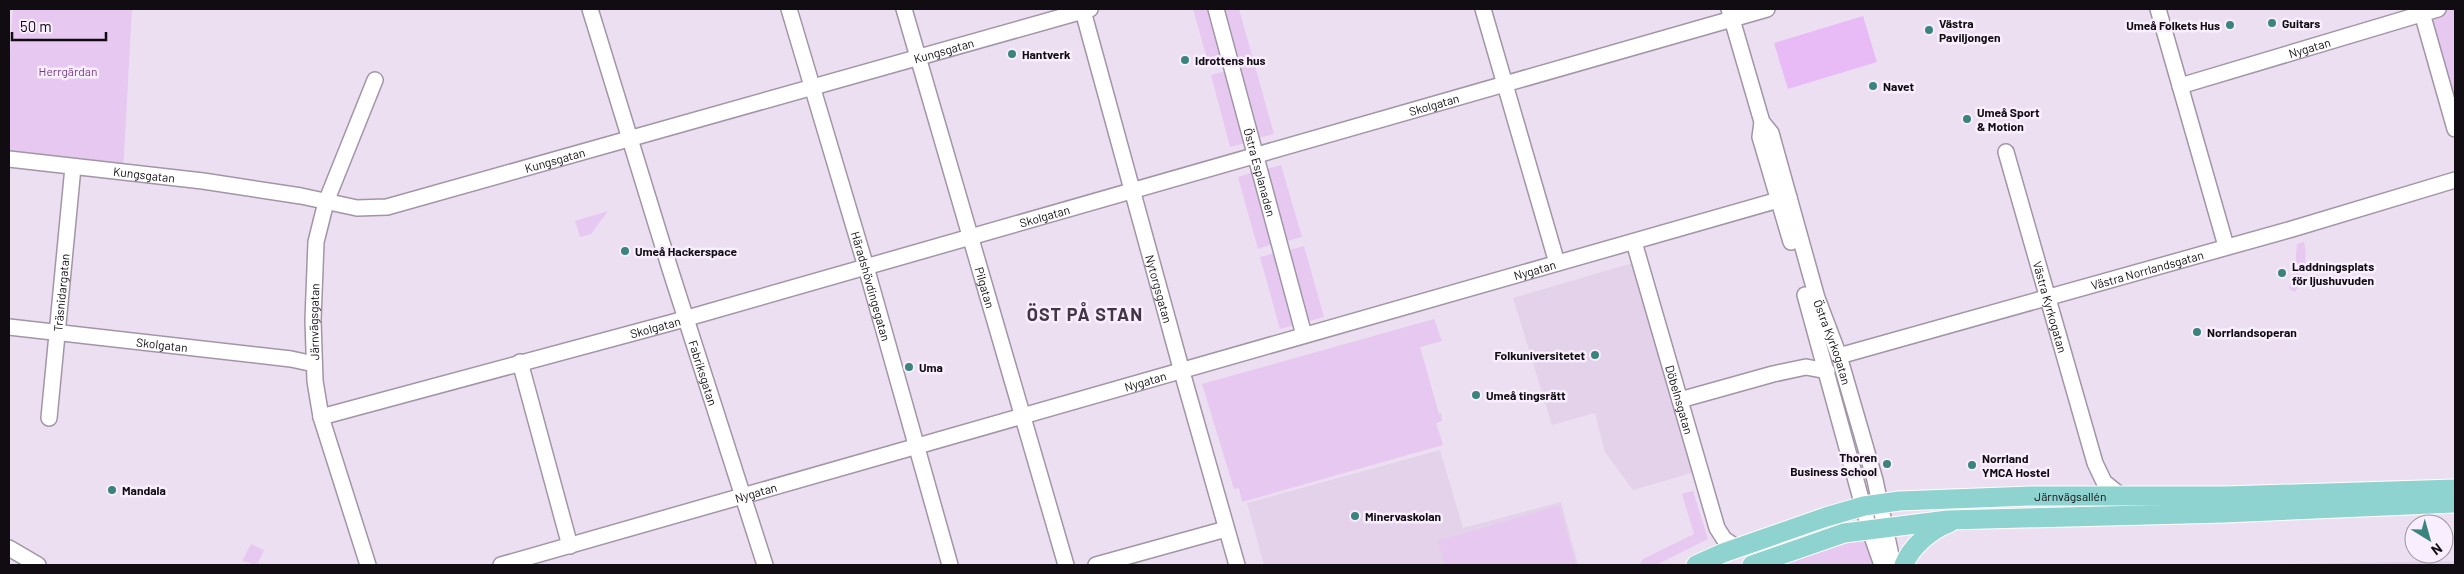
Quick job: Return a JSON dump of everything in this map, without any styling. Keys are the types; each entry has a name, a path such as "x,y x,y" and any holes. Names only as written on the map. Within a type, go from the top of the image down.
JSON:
{"main road":[{"name":"Järnvägsallén","path":"1696,565 1737,548 1826,517 1872,505 1908,500 2084,496 2224,496 2455,489"},
{"name":"Järnvägsallén","path":"1752,565 1844,533 1877,527 1962,519 2225,513 2455,503"},
{"path":"1904,565 1914,550 1933,531 1962,519"}],"street":[{"name":"Fabriksgatan","path":"590,9 741,495 765,565"},
{"name":"Häradshövdingegatan","path":"789,9 866,267 950,565"},
{"name":"Pilgatan","path":"904,9 972,237 1066,565"},
{"name":"Östra Esplanaden","path":"1216,9 1304,335"},
{"path":"1483,9 1556,263"},
{"name":"Skolgatan","path":"322,417 520,362 686,319 1256,156 1505,84 1730,14 1768,9"},
{"path":"2158,9 2226,246"},
{"name":"Nygatan","path":"2180,86 2438,9"},
{"name":"Kungsgatan","path":"9,160 203,182 301,196 357,208 387,207 1086,10"},
{"name":"Nytorgsgatan","path":"1086,10 1132,190 1237,565"},
{"path":"2422,13 2455,129"},
{"name":"Östra Kyrkogatan","path":"1730,14 1762,122 1760,137 1784,198 1817,298 1839,356 1877,527 1882,565"},
{"name":"Järnvägsgatan","path":"368,565 322,417 314,364 316,242 326,202 375,80"},
{"name":"Västra Kyrkogatan","path":"2006,152 2095,463 2104,482 2120,496"},
{"name":"Träsnidargatan","path":"49,418 73,167"},
{"name":"Västra Norrlandsgatan","path":"1839,356 2048,298 2455,180"},
{"name":"Östra Kyrkogatan","path":"1784,198 1827,371 1872,505"},
{"name":"Nygatan","path":"500,565 1784,198"},
{"name":"Döbelnsgatan","path":"1634,242 1719,534 1737,548"},
{"name":"Skolgatan","path":"9,327 314,364"},
{"path":"520,362 570,546"},
{"path":"1680,400 1773,374 1806,367 1827,371"},
{"path":"2084,496 2091,482 2095,463"},
{"name":"Östra Kyrkogatan","path":"1877,527 1893,565"},
{"path":"1096,565 1226,529"},
{"path":"9,548 38,565"}],"shaded area":[{"path":"1863,16 1877,62 1788,89 1774,43"},
{"name":"Folkuniversitetet","path":"1633,263 1695,472 1633,490 1605,452 1595,413 1552,425 1513,298"},
{"name":"Minervaskolan","path":"1440,450 1463,528 1561,502 1578,565 1264,565 1247,503"},
{"path":"2455,561 2455,565 2229,565 2404,562 2404,564 2454,564"}],"green space":[{"name":"Herrgärdan","path":"13,9 132,9 123,172 9,159 9,68"},
{"path":"1193,9 1209,9 1224,62 1209,66"},
{"path":"1223,9 1239,9 1274,134 1259,138"},
{"path":"2429,9 2455,9 2455,101"},
{"path":"1226,71 1246,143 1230,147 1211,75"},
{"path":"1281,165 1302,237 1287,241 1266,169"},
{"path":"1254,172 1273,244 1258,249 1238,177"},
{"path":"608,211 591,234 580,237 575,221"},
{"path":"2304,242 2306,255 2304,268 2301,281 2295,292 2289,289 2295,268 2297,244"},
{"path":"1304,246 1324,317 1309,321 1289,250"},
{"path":"1275,253 1295,325 1280,329 1260,257"},
{"path":"1434,319 1442,341 1420,347 1439,414 1441,413 1442,421 1436,423 1443,445 1242,502 1239,488 1234,489 1202,384"},
{"path":"1693,491 1708,539 1656,565 1639,565 1643,559 1694,534 1682,494"},
{"path":"1559,506 1576,565 1445,565 1438,541"},
{"path":"1869,528 1882,565 1752,565"},
{"path":"251,544 264,550 257,565 242,561"}],"place":[{"name":"Guitars","path":"2272,23"},
{"name":"Umeå Folkets Hus","path":"2230,25"},
{"name":"Västra Paviljongen","path":"1929,30"},
{"name":"Hantverk","path":"1012,54"},
{"name":"Idrottens hus","path":"1185,60"},
{"name":"Navet","path":"1873,86"},
{"name":"Umeå Sport & Motion","path":"1967,119"},
{"name":"Umeå Hackerspace","path":"625,251"},
{"name":"Laddningsplats för ljushuvuden","path":"2282,273"},
{"name":"Norrlandsoperan","path":"2197,332"},
{"name":"Folkuniversitetet","path":"1595,355"},
{"name":"Uma","path":"909,367"},
{"name":"Umeå tingsrätt","path":"1476,395"},
{"name":"Thoren Business School","path":"1887,464"},
{"name":"Norrland YMCA Hostel","path":"1972,465"},
{"name":"Mandala","path":"112,490"},
{"name":"Minervaskolan","path":"1355,516"}],"district":[{"name":"ÖST PÅ STAN","path":"1085,314"}]}
